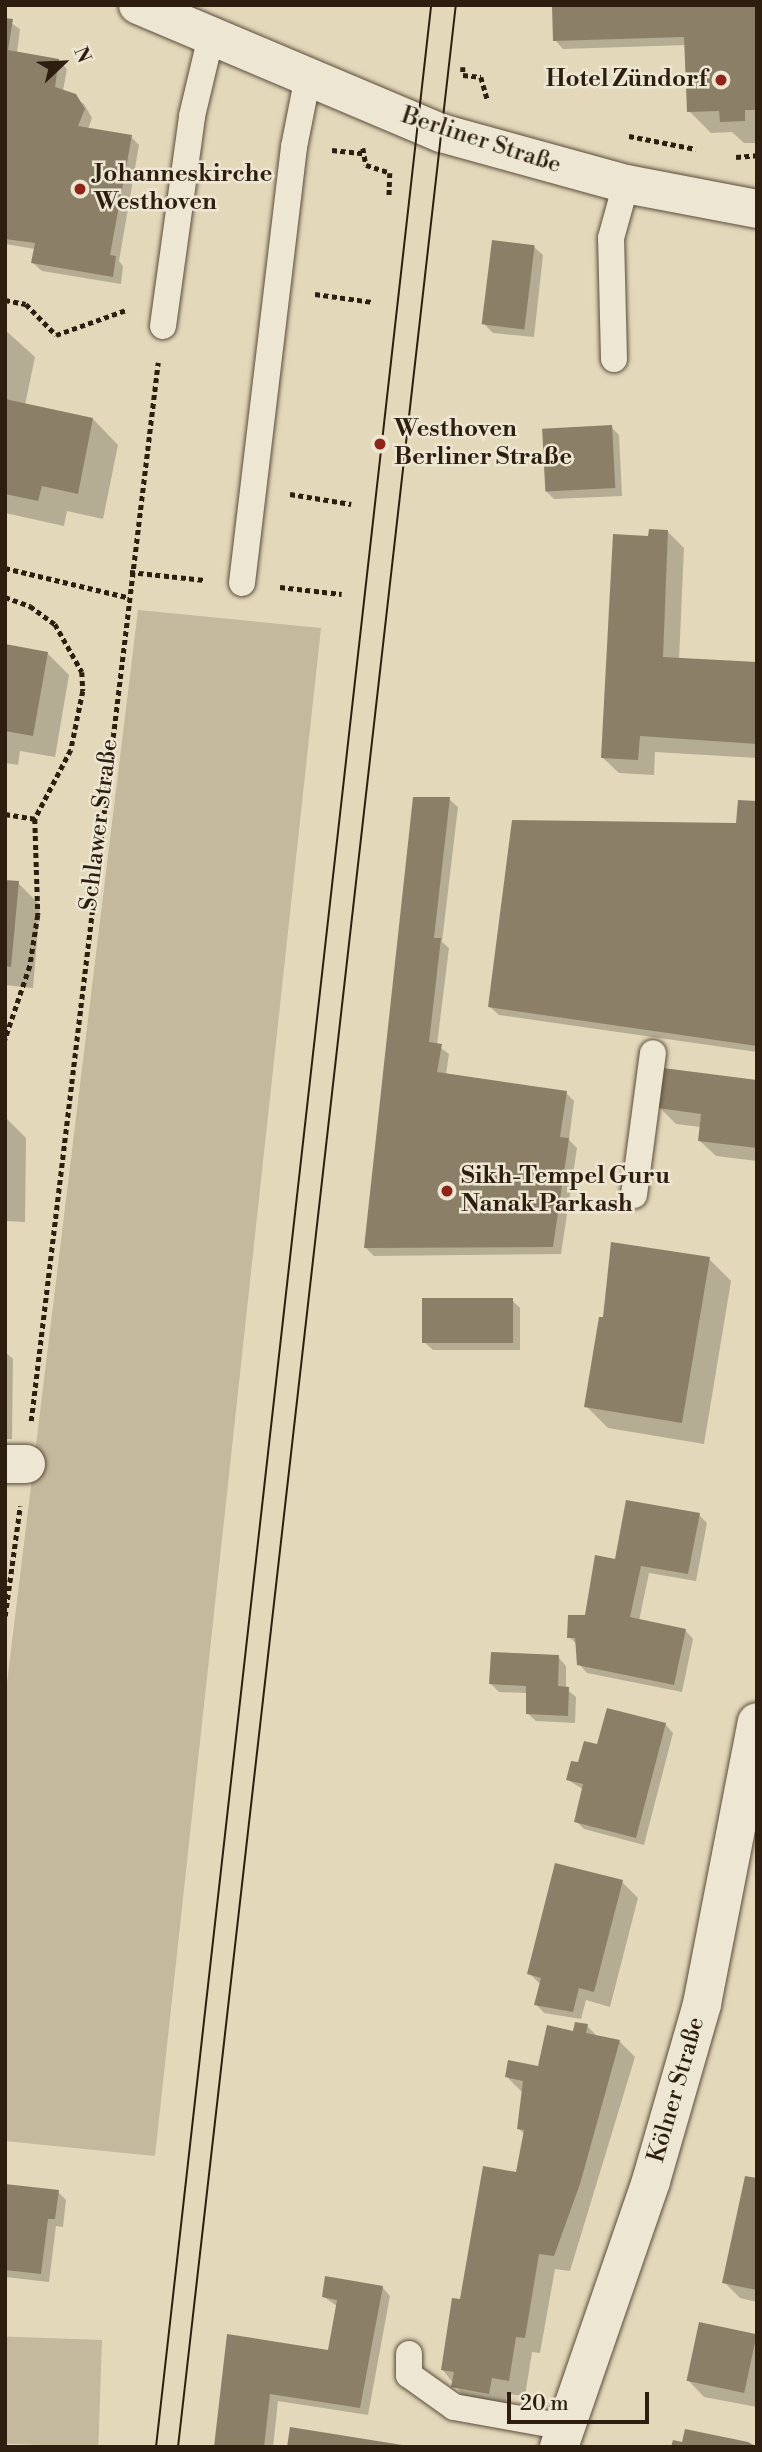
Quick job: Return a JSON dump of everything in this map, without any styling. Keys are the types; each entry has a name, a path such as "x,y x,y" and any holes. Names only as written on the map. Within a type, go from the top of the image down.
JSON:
{"main road":[{"name":"Berliner Straße","path":"138,5 441,133 626,184 757,209"},
{"name":"Kölner Straße","path":"562,2437 654,2169 702,2004 748,1826 757,1722"}],"lane":[{"path":"163,326 192,117 211,36"},
{"path":"242,583 294,147 308,76"},
{"path":"614,359 611,238 626,184"},
{"path":"634,1195 653,1053"},
{"path":"409,2354 409,2375 454,2407 562,2437"}],"path":[{"path":"463,67 463,75 481,77 492,114"},
{"path":"363,153 366,165 390,173 389,196"},
{"path":"277,289 373,302"},
{"path":"5,300 26,304 56,335 167,297"},
{"name":"Schlawer Straße","path":"5,1616 16,1464 163,326"},
{"path":"253,488 351,504"},
{"path":"5,568 127,597"},
{"path":"5,597 30,606 55,624 82,672 81,715 71,750 35,819 38,915 30,966 5,1040"},
{"path":"5,814 35,819"}],"shaded area":[{"path":"138,610 321,628 155,2156 5,2141 5,1699"},
{"path":"5,2337 102,2340 98,2447 5,2444"}],"building":[{"name":"Hotel Zündorf","path":"552,5 757,5 757,110 745,110 745,121 720,122 719,111 687,112 684,37 553,41"},
{"path":"5,18 13,19 8,50 59,59 55,87 76,94 85,109 78,126 132,135 110,255 116,256 113,277 31,263 35,243 5,239"},
{"path":"492,240 535,245 524,330 482,324"},
{"path":"5,399 93,418 78,494 42,486 38,501 5,494"},
{"path":"612,425 615,488 545,492 542,429"},
{"path":"649,529 668,530 663,657 757,662 757,744 640,736 638,760 601,758 613,534 648,536"},
{"path":"5,644 48,652 33,736 5,731"},
{"name":"Sikh-Tempel Guru Nanak Parkash","path":"413,797 450,797 434,938 441,938 429,1042 442,1044 437,1072 567,1091 560,1137 569,1138 553,1247 364,1248"},
{"path":"738,800 757,801 757,1046 488,1007 512,820 736,823"},
{"path":"5,880 19,881 11,967 5,966"},
{"path":"663,1068 757,1080 757,1148 698,1141 701,1114 658,1108"},
{"path":"611,1242 710,1257 682,1423 584,1407 599,1317 603,1317"},
{"path":"422,1298 513,1298 513,1343 422,1343"},
{"path":"626,1500 700,1513 688,1574 641,1566 630,1617 686,1629 674,1685 577,1665 575,1638 567,1638 568,1615 585,1615 595,1555 615,1559"},
{"path":"491,1652 559,1655 558,1686 569,1687 568,1716 526,1714 526,1686 489,1684"},
{"path":"607,1708 666,1723 636,1838 574,1822 583,1784 566,1780 571,1761 578,1762 584,1741 597,1744"},
{"path":"555,1863 623,1880 594,1992 579,1988 573,2012 534,2005 541,1978 527,1974"},
{"path":"575,2022 588,2024 586,2033 620,2040 580,2184 554,2256 539,2254 525,2338 516,2337 509,2381 492,2378 489,2394 451,2387 454,2372 441,2370 452,2298 460,2299 483,2166 516,2172 524,2130 517,2129 523,2081 505,2077 508,2060 538,2066 547,2025 573,2031"},
{"path":"745,2176 757,2178 757,2290 722,2283"},
{"path":"5,2184 59,2190 55,2219 48,2219 41,2274 5,2270"},
{"path":"325,2276 383,2286 360,2408 270,2394 264,2447 214,2447 227,2334 328,2350 337,2300 322,2297"},
{"path":"699,2322 757,2334 744,2393 687,2381"},
{"path":"290,2427 402,2445 402,2447 287,2447"},
{"path":"685,2429 748,2442 757,2447 671,2447 673,2440 682,2442"}],"tram line":[{"path":"156,2447 431,5"},
{"path":"178,2447 456,5"}],"place":[{"name":"Hotel Zündorf","path":"721,80"},
{"name":"Johanneskirche Westhoven","path":"80,189"},
{"name":"Westhoven Berliner Straße","path":"380,444"},
{"name":"Sikh-Tempel Guru Nanak Parkash","path":"447,1191"}]}
